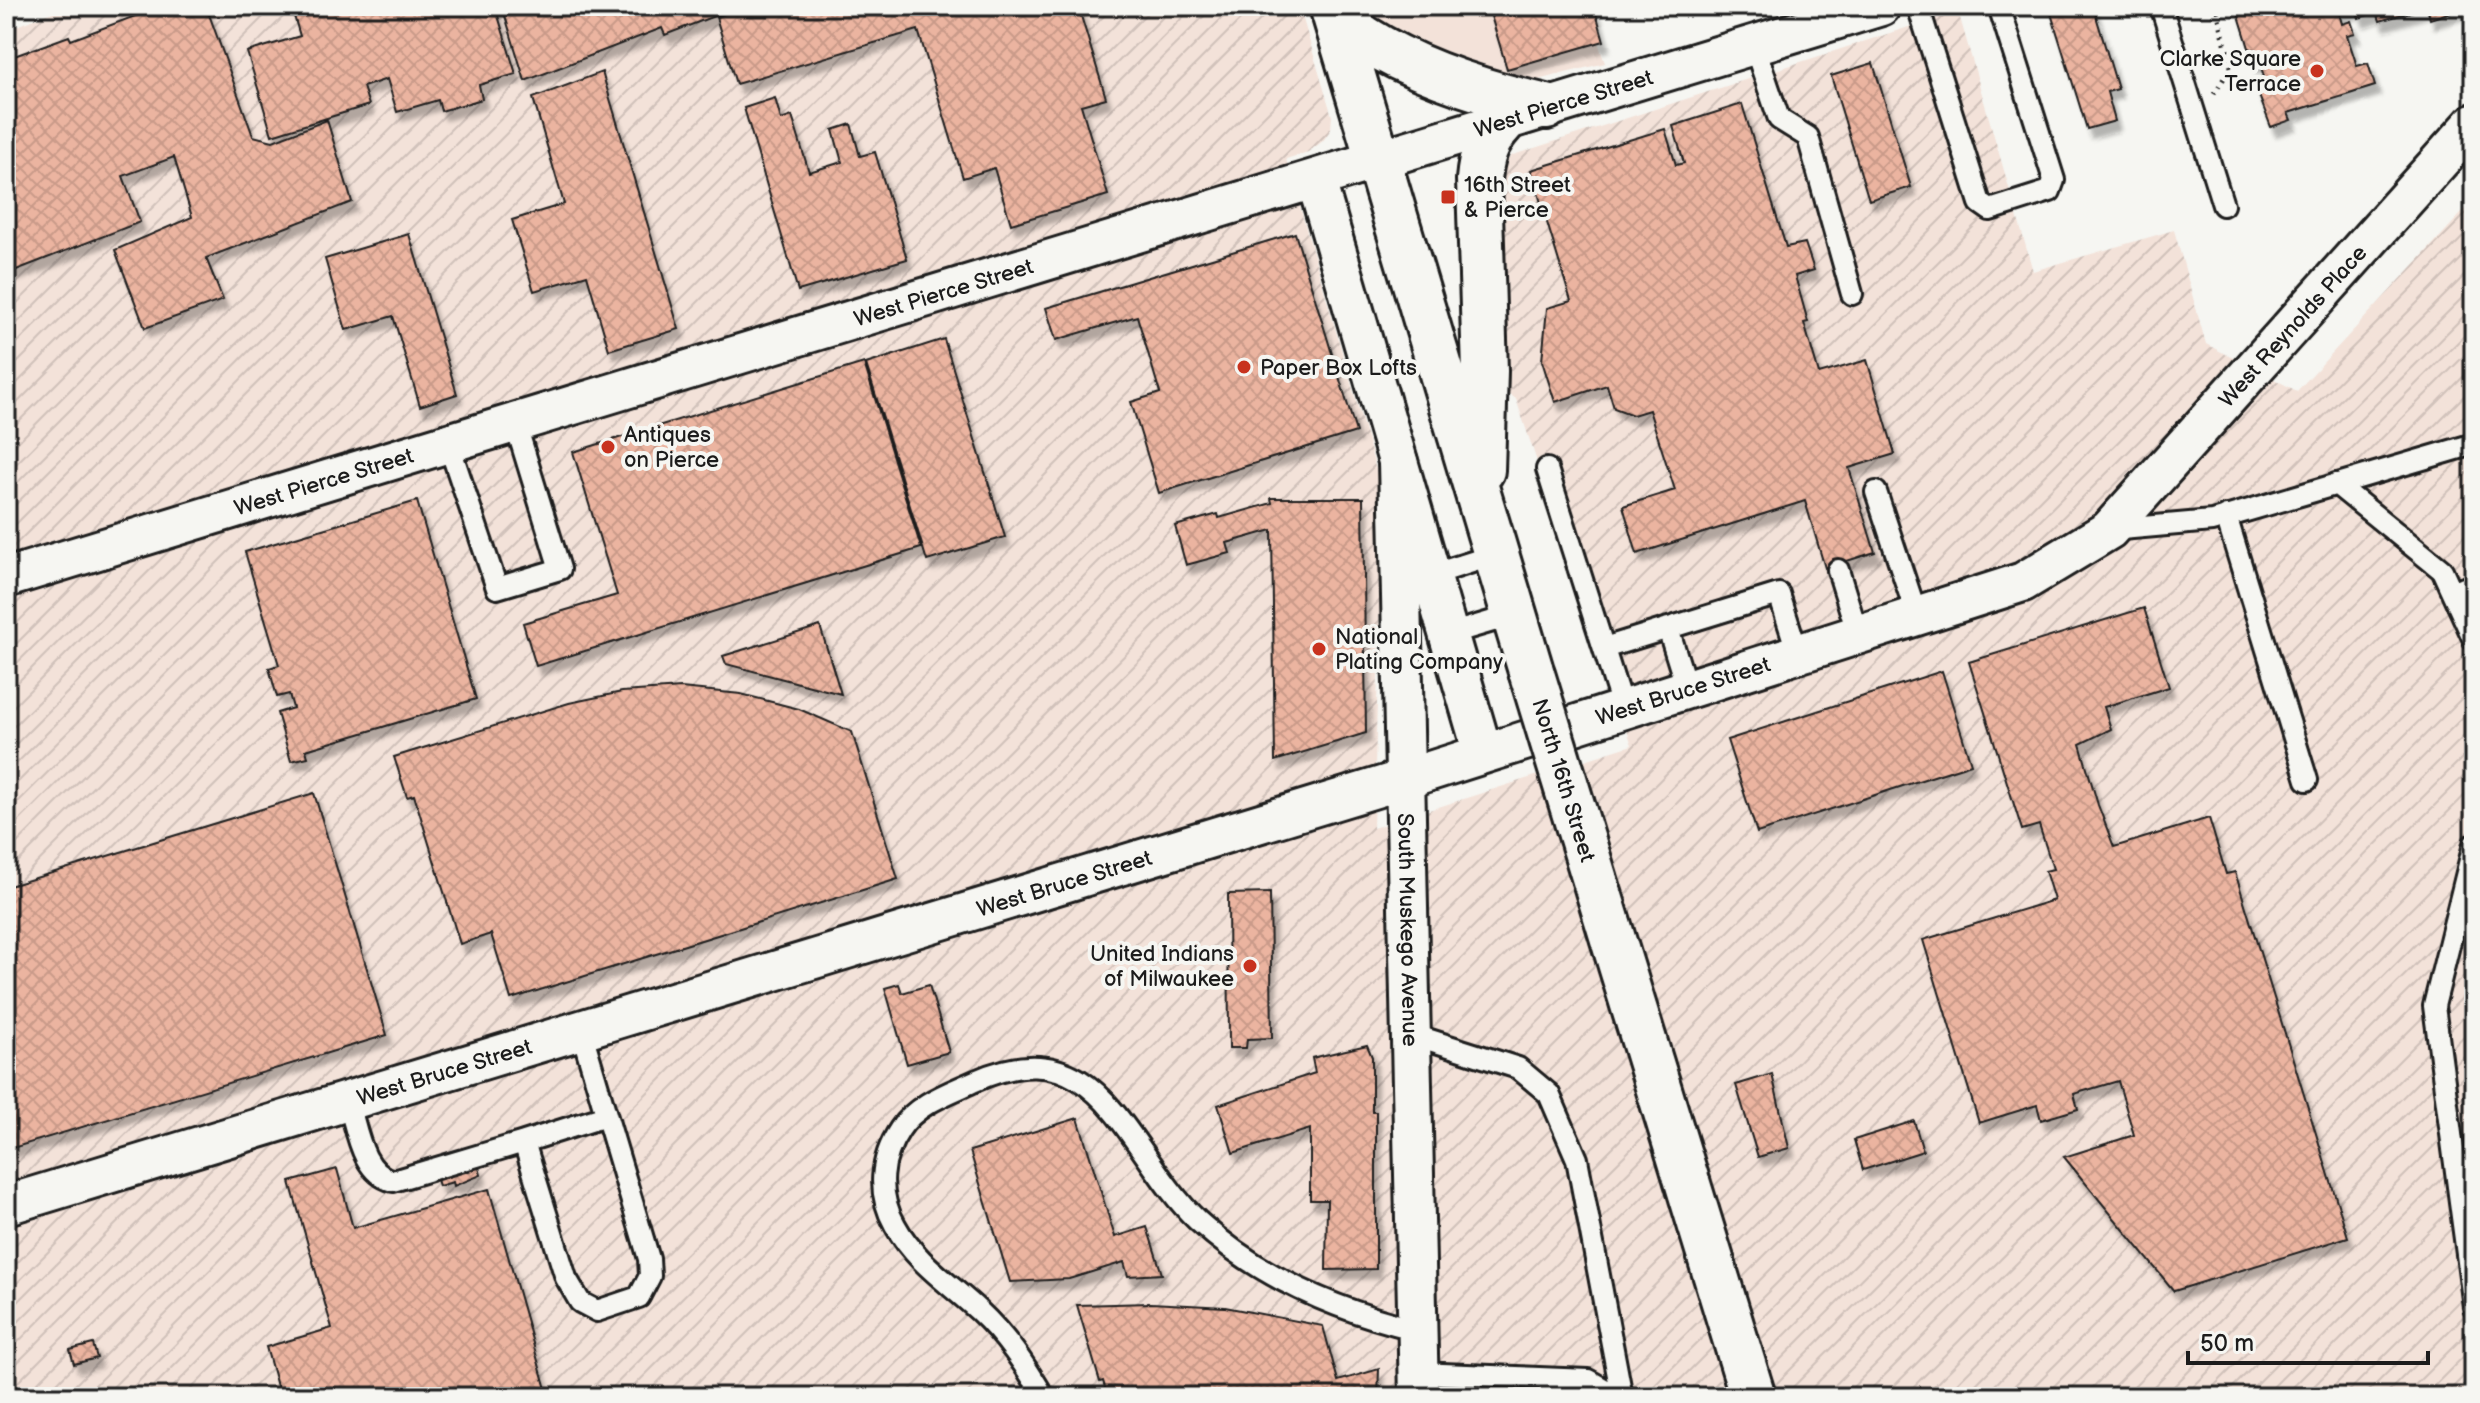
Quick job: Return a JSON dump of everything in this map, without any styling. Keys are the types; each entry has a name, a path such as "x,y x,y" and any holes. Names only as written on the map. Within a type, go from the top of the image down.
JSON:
{"main road":[{"path":"1333,6 1361,37 1402,58 1486,93 1546,107"},
{"name":"North 16th Street","path":"1333,6 1481,508 1753,1397"},
{"path":"1481,508 1484,339 1479,180 1481,157 1492,134 1502,123"}],"street":[{"name":"West Pierce Street","path":"6,578 1754,45 1793,19 1881,6"},
{"name":"West Reynolds Place","path":"2109,530 2470,133"},
{"name":"South Muskego Avenue","path":"1316,180 1483,753"},
{"name":"South Muskego Avenue","path":"1398,462 1419,1385"},
{"name":"West Bruce Street","path":"6,1205 1405,779 1858,635 2023,582 2109,530"}],"lane":[{"path":"1918,6 1980,203 1990,210 2050,191 2054,180 1999,6"},
{"path":"2161,6 2223,205"},
{"path":"1754,45 1779,119 1808,137 1852,294"},
{"path":"448,442 497,588 560,569 515,422"},
{"path":"2109,530 2226,516 2474,444"},
{"path":"1547,469 1623,709"},
{"path":"2336,484 2442,570 2474,640"},
{"path":"1876,492 1917,616"},
{"path":"2226,516 2307,780"},
{"path":"1431,575 1488,557"},
{"path":"1838,570 1858,635"},
{"path":"2453,593 2474,584"},
{"path":"1604,648 1779,594 1798,654"},
{"path":"1449,634 1510,616"},
{"path":"1668,628 1687,689"},
{"path":"2474,844 2434,1006 2474,1307"},
{"path":"524,1142 566,1278 580,1302 597,1311 639,1297 650,1276 649,1259 581,1030"},
{"path":"1411,1034 1518,1068 1549,1094 1577,1159 1620,1397"},
{"path":"1044,1397 1019,1353 979,1311 924,1265 894,1225 880,1183 891,1143 904,1122 931,1101 986,1076 1032,1065 1065,1073 1094,1088 1113,1106 1155,1172 1199,1222 1253,1261 1336,1307 1418,1330"},
{"path":"348,1101 367,1160 376,1172 393,1181 606,1116"},
{"path":"1419,1385 1588,1380 1620,1397"}],"path":[{"path":"2212,103 2231,67 2216,6"}],"shaded area":[{"path":"68,6 1299,6 1332,116 1331,129 1323,141 1308,152 1286,159 1380,483 1383,518 1373,828 1632,745 1516,399 1500,387 1492,194 1503,163 1513,155 1958,11 2033,271 2174,230 2206,344 2297,391 2474,200 2474,1397 6,1397 6,30"},
{"path":"1374,6 1586,6 1605,63 1514,86 1382,30"}],"building":[{"path":"206,6 253,136 273,141 327,120 352,202 206,258 223,300 145,328 115,250 192,217 174,157 123,176 140,222 6,274 6,59 69,36 71,40 146,12 144,8"},
{"path":"291,6 495,6 516,74 479,85 482,99 441,111 438,100 397,112 387,79 363,87 369,105 272,135 247,52 300,36"},
{"path":"502,6 740,6 665,35 662,28 525,81"},
{"path":"748,6 1078,6 1106,98 1081,105 1108,195 1011,224 994,168 963,178 918,30 736,84 716,17"},
{"path":"1488,6 1594,6 1604,41 1507,69"},
{"path":"2093,6 2118,89 2107,92 2115,121 2087,129 2049,7"},
{"name":"Clarke Square Terrace","path":"2236,6 2467,7 2430,19 2427,7 2380,21 2377,12 2359,18 2356,8 2339,13 2342,24 2351,21 2355,33 2347,35 2357,66 2368,63 2375,86 2288,113 2291,120 2271,127 2253,80 2264,77 2260,63 2252,65 2248,52 2255,50 2249,48"},
{"path":"1873,63 1911,187 1869,200 1831,76"},
{"path":"602,72 679,329 609,350 587,275 534,291 512,220 564,204 533,98"},
{"path":"775,98 781,120 792,116 809,172 842,162 833,130 851,124 860,156 875,152 907,259 798,291 744,108"},
{"path":"1742,104 1786,247 1805,243 1814,270 1795,276 1808,322 1804,323 1819,374 1867,360 1895,454 1849,468 1875,552 1825,568 1805,501 1637,554 1623,506 1675,490 1649,410 1633,415 1614,408 1607,385 1555,402 1542,361 1547,308 1571,301 1531,170 1665,129 1676,165 1684,163 1673,126"},
{"name":"Paper Box Lofts","path":"1295,233 1356,432 1159,493 1131,402 1160,393 1137,316 1056,340 1046,308"},
{"path":"409,234 457,394 420,406 393,316 346,330 325,259"},
{"path":"944,339 1005,537 927,561 866,364"},
{"path":"864,363 921,548 536,666 523,623 617,595 573,452"},
{"name":"National Plating Company","path":"1271,498 1363,498 1366,733 1275,761 1272,530 1227,543 1230,553 1186,565 1175,526 1272,503"},
{"path":"417,501 476,699 306,750 308,757 291,761 277,713 293,708 289,694 277,697 269,668 279,665 245,552"},
{"path":"2144,608 2169,687 2104,707 2111,729 2080,744 2098,805 2114,847 2209,818 2226,874 2235,872 2348,1237 2174,1291 2064,1157 2134,1135 2118,1081 2074,1094 2078,1109 2041,1120 2037,1105 1979,1123 1923,940 2054,900 2045,871 2053,869 2039,825 2022,830 1969,662"},
{"path":"820,626 841,694 726,664 723,656"},
{"path":"1942,671 1971,764 1757,833 1727,740"},
{"path":"681,688 741,694 799,709 852,732 898,879 511,999 491,934 460,944 414,795 407,797 394,757 569,703 622,692"},
{"path":"314,793 387,1035 6,1150 6,887"},
{"name":"United Indians of Milwaukee","path":"1270,893 1272,1038 1247,1039 1246,1048 1229,1048 1228,894"},
{"path":"899,984 902,993 929,985 949,1052 907,1064 885,988"},
{"path":"1367,1045 1372,1057 1372,1112 1376,1112 1376,1269 1326,1270 1327,1200 1310,1200 1310,1129 1233,1153 1218,1105 1315,1073 1312,1058"},
{"path":"1772,1074 1789,1148 1758,1157 1736,1085"},
{"path":"1078,1118 1115,1237 1147,1227 1162,1274 1128,1276 1124,1262 1069,1279 1010,1282 970,1151"},
{"path":"1914,1121 1923,1151 1863,1170 1854,1140"},
{"path":"478,1164 481,1175 454,1186 453,1182 439,1186 436,1176"},
{"path":"337,1169 353,1228 489,1189 546,1389 517,1397 280,1397 266,1347 332,1328 290,1182"},
{"path":"1151,1303 1225,1307 1323,1326 1338,1381 1379,1369 1378,1397 1108,1397 1103,1381 1100,1382 1077,1305"},
{"path":"93,1344 97,1358 74,1364 70,1350"}],"place":[{"name":"Clarke Square Terrace","path":"2317,71"},
{"name":"16th Street & Pierce","path":"1448,197"},
{"name":"Paper Box Lofts","path":"1244,367"},
{"name":"Antiques on Pierce","path":"608,447"},
{"name":"National Plating Company","path":"1319,649"},
{"name":"United Indians of Milwaukee","path":"1250,966"}]}
